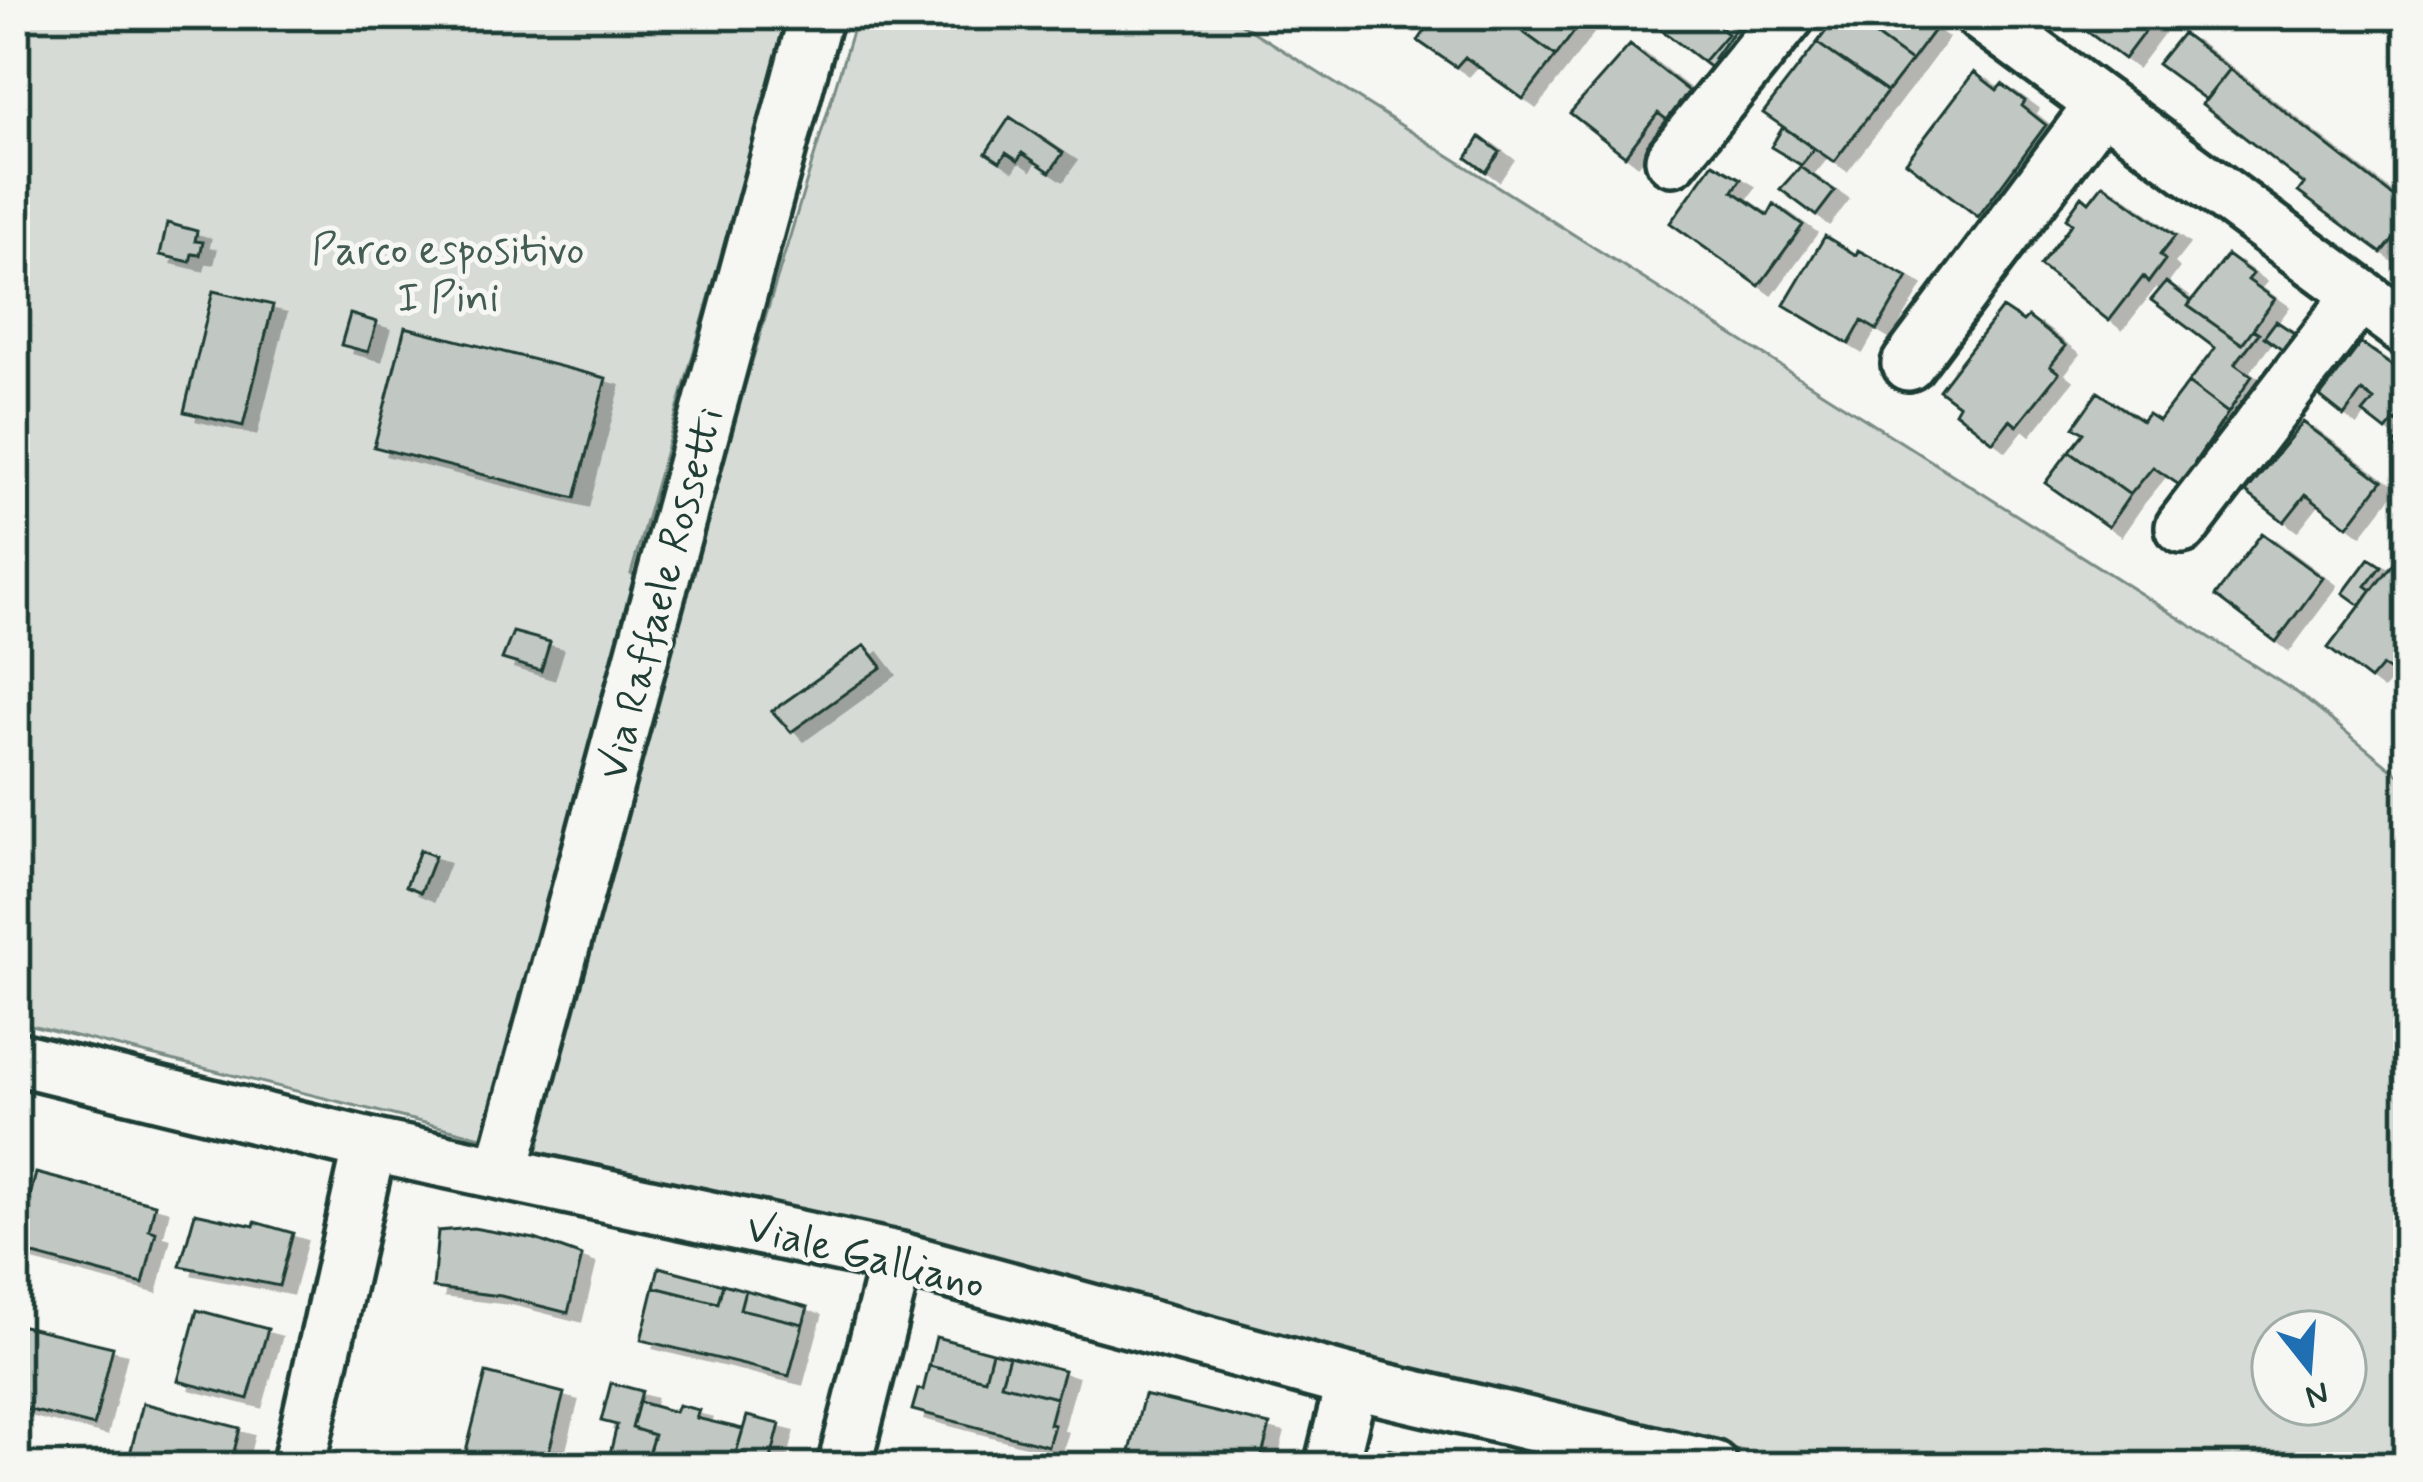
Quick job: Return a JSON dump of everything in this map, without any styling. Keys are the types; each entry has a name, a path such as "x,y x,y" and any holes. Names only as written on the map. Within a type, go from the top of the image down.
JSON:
{"street":[{"name":"Via Raffaele Rossetti","path":"502,1171 816,15"},
{"path":"1672,159 1789,15"},
{"path":"1981,15 2408,330"},
{"path":"1908,364 2102,104"},
{"path":"2182,527 2360,295"},
{"name":"Viale Galliano","path":"15,1058 370,1145 897,1258 1352,1382 1712,1467"},
{"path":"298,1467 370,1145"},
{"path":"844,1467 897,1258"},
{"path":"1331,1467 1352,1382"}],"green space":[{"name":"Parco espositivo I Pini","path":"15,15 789,15 631,574 683,589 857,15 1227,15 2299,694 2408,782 2408,1467 1808,1467 15,1021"}],"building":[{"path":"1436,15 1528,15 1519,29 1556,56 1523,99 1465,57 1456,67 1418,41"},
{"path":"1528,15 1586,16 1556,56 1519,29"},
{"path":"1642,15 1730,15 1721,29 1727,34 1703,62"},
{"path":"1838,15 1847,15 1911,61 1887,92 1817,43"},
{"path":"1847,15 1913,15 1934,30 1911,61"},
{"path":"2065,15 2157,15 2124,59"},
{"path":"1730,16 1739,23 1714,58 1719,60 1712,69 1703,62 1727,34 1721,29"},
{"path":"2182,33 2230,69 2206,100 2157,64"},
{"path":"1817,43 1887,92 1834,162 1763,113"},
{"path":"1630,45 1689,91 1667,120 1658,113 1625,156 1570,113"},
{"path":"2230,69 2408,208 2408,219 2381,253 2298,192 2304,184 2202,104"},
{"path":"1974,72 1997,90 2002,84 2046,125 1978,217 1906,162"},
{"path":"1010,117 1063,153 1050,172 1022,153 1018,161 1006,153 1000,162 986,153"},
{"path":"1783,127 1814,149 1801,165 1771,147"},
{"path":"1480,137 1500,152 1486,172 1467,158"},
{"path":"1713,163 1741,179 1733,191 1768,215 1774,204 1803,225 1759,286 1670,223"},
{"path":"1800,167 1835,191 1816,216 1780,189"},
{"path":"2103,184 2175,236 2148,283 2143,277 2109,321 2040,266 2072,223 2066,218 2082,196 2089,202"},
{"path":"167,223 197,231 195,241 203,242 200,255 192,254 190,262 160,255"},
{"path":"1825,236 1908,277 1877,330 1862,321 1849,344 1784,305"},
{"path":"2227,255 2253,274 2248,280 2275,299 2242,344 2188,306"},
{"path":"2166,282 2191,301 2188,306 2242,344 2253,329 2259,333 2235,364 2252,376 2228,413 2188,383 2215,348 2151,300"},
{"path":"213,291 273,305 243,426 184,412"},
{"path":"2002,308 2023,322 2028,317 2066,346 2050,366 2059,373 2017,426 2010,420 1993,442 1955,412 1959,405 1939,390"},
{"path":"350,314 377,322 368,352 341,345"},
{"path":"2276,321 2297,335 2285,352 2264,337"},
{"path":"405,327 606,378 575,498 374,447"},
{"path":"2361,343 2408,375 2408,458 2393,446 2407,428 2395,420 2386,431 2363,413 2374,400 2362,391 2344,416 2320,397"},
{"path":"2188,383 2228,413 2195,462 2201,465 2185,489 2153,467 2130,495 2069,451 2083,433 2073,427 2098,392 2142,421 2148,414 2159,421"},
{"path":"2303,422 2382,481 2348,526 2306,494 2284,522 2246,492"},
{"path":"2069,451 2130,495 2108,527 2045,483"},
{"path":"2262,533 2323,578 2276,642 2215,596"},
{"path":"2408,543 2408,647 2390,671 2382,666 2370,680 2328,648"},
{"path":"2369,558 2381,566 2366,586 2372,590 2361,606 2343,593"},
{"path":"513,632 550,642 541,671 502,659"},
{"path":"865,645 882,667 791,732 772,711"},
{"path":"420,850 435,856 421,892 406,886"},
{"path":"36,1173 155,1204 149,1230 156,1232 143,1284 15,1250 22,1198 29,1200"},
{"path":"195,1213 293,1233 279,1286 180,1266"},
{"path":"473,1228 535,1239 582,1256 568,1313 501,1296 433,1288 438,1231"},
{"path":"659,1267 723,1284 718,1303 654,1287"},
{"path":"723,1284 745,1290 740,1309 803,1324 789,1376 641,1340 654,1287 718,1303"},
{"path":"745,1290 808,1307 803,1324 740,1309"},
{"path":"197,1310 268,1329 248,1399 178,1381"},
{"path":"19,1325 113,1347 94,1426 15,1406"},
{"path":"936,1337 992,1352 985,1379 929,1366"},
{"path":"992,1352 1009,1356 1001,1384 1056,1398 1048,1446 912,1410 929,1366 985,1379"},
{"path":"1009,1356 1064,1370 1056,1398 1001,1384"},
{"path":"486,1373 564,1393 545,1467 462,1467"},
{"path":"611,1383 642,1391 632,1428 654,1435 644,1467 608,1462 617,1425 601,1421"},
{"path":"1144,1395 1270,1425 1259,1467 1191,1467 1130,1452"},
{"path":"639,1402 675,1412 678,1405 699,1410 696,1418 743,1429 736,1453 757,1459 755,1467 670,1467 646,1461 654,1435 632,1428"},
{"path":"143,1403 240,1428 230,1467 162,1467 129,1458"},
{"path":"747,1416 780,1424 770,1463 779,1467 755,1467 757,1459 736,1453"},
{"path":"1388,1449 1450,1464 1450,1467 1384,1467"}]}
